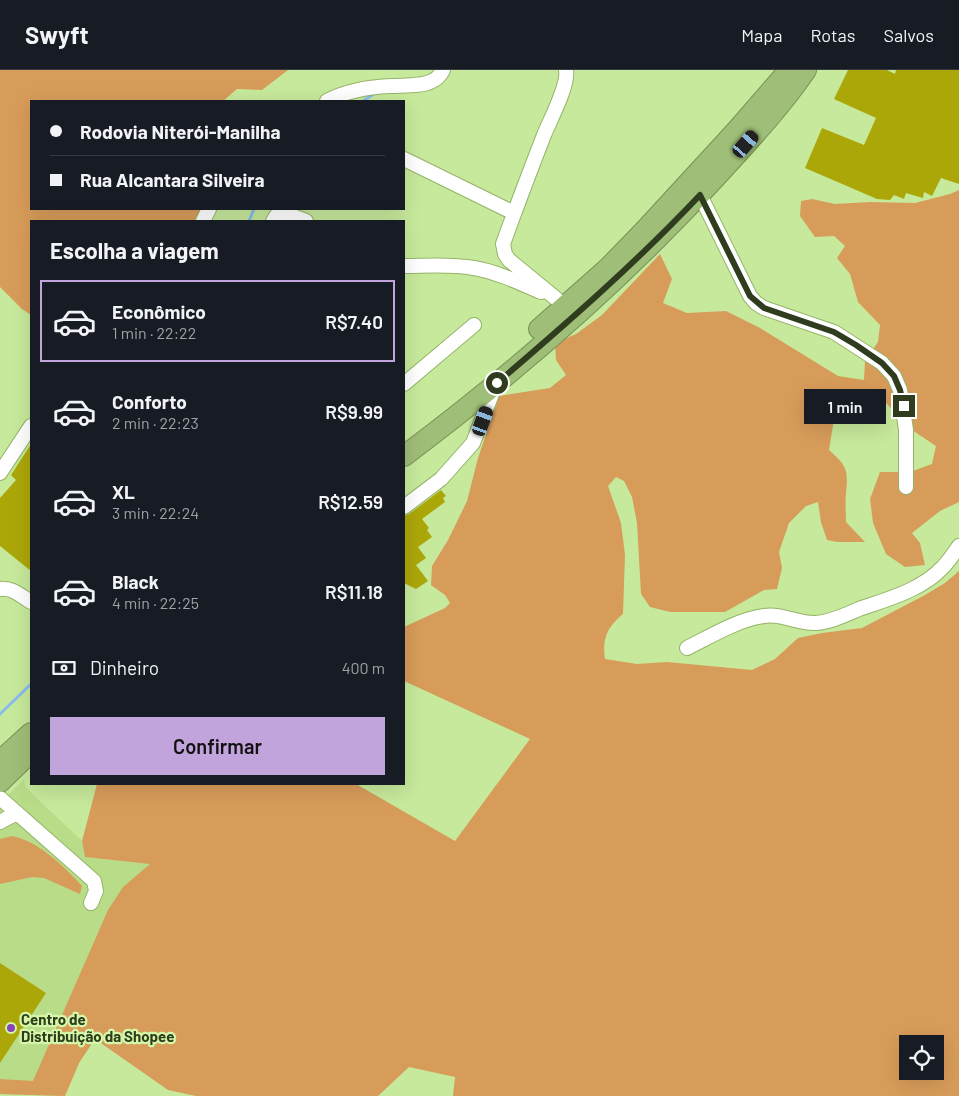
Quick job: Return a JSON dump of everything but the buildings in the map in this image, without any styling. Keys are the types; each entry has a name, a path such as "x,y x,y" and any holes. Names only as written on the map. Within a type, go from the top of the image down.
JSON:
{"highway":[{"path":"405,441 438,416 560,302 608,268 644,232 789,70"},
{"path":"405,455 497,383 581,312 654,243 700,195 782,102 806,70"},
{"path":"0,761 30,733"},
{"path":"0,782 30,753"}],"street":[{"path":"329,100 356,91 387,86 423,84 433,80 443,70"},
{"path":"560,302 522,271 505,254 503,244 564,87 567,76 566,70"},
{"path":"405,160 514,213"},
{"path":"700,195 750,296 756,303 764,308 834,332 882,363 894,376 900,390 906,430 906,487"},
{"path":"274,220 276,216 286,213 304,220"},
{"path":"405,266 476,268 512,280 560,302"},
{"path":"405,383 474,325"},
{"path":"405,506 441,479 473,443 497,383"},
{"path":"0,473 30,428"},
{"path":"686,648 762,616 776,615 802,622 815,623 848,614 903,593 924,582 944,567 959,546"},
{"path":"0,589 7,588 30,601"},
{"path":"0,798 94,881 96,891 91,903"},
{"path":"0,822 17,813"}],"shaded area":[{"path":"0,70 288,70 262,90 237,89 224,100 30,100 30,210 204,210 195,220 30,220 30,314 0,287"},
{"path":"959,190 959,502 940,511 912,533 920,543 925,565 905,567 886,554 873,523 870,499 880,472 910,472 932,464 936,446 909,428 876,392 847,403 834,419 829,450 843,465 847,474 846,522 865,542 827,540 821,522 818,502 806,506 789,523 779,552 782,568 777,589 764,590 725,612 670,612 650,607 641,594 637,523 632,497 624,481 616,477 608,486 621,523 625,555 623,614 609,629 605,639 604,652 605,659 637,664 667,662 752,670 775,659 798,638 862,628 925,595 945,583 959,571 959,1096 453,1096 455,1077 409,1067 378,1096 196,1096 168,1090 95,1039 79,1063 65,1096 0,1094 0,1079 33,1081 108,910 123,887 150,864 85,857 82,841 97,785 358,785 455,841 530,739 405,681 405,627 445,608 450,603 445,595 431,585 432,566 448,540 467,501 478,458 499,396 550,388 566,375 556,360 555,343 576,334 602,315 660,254 672,279 663,303 687,313 726,311 760,328 838,376 864,380 865,361 878,342 880,325 858,302 850,274 837,258 845,246 834,236 815,237 800,216 801,201 812,199 835,204 870,202 915,203"},
{"path":"24,779 25,787 82,841 85,857 151,863 79,1063 65,1096 0,1094 0,803"},
{"path":"12,836 31,843 50,855 82,886 80,894 44,878 32,877 0,884 0,839"}],"waterway":[{"path":"365,100 377,92"},
{"path":"249,220 254,210"},
{"path":"0,714 30,685"}],"place":[{"name":"Centro de Distribuição da Shopee","path":"11,1028"}],"route":[{"path":"497,383 581,312 654,243 700,195 750,296 756,303 764,308 834,332 882,363 894,376 904,406"}]}
